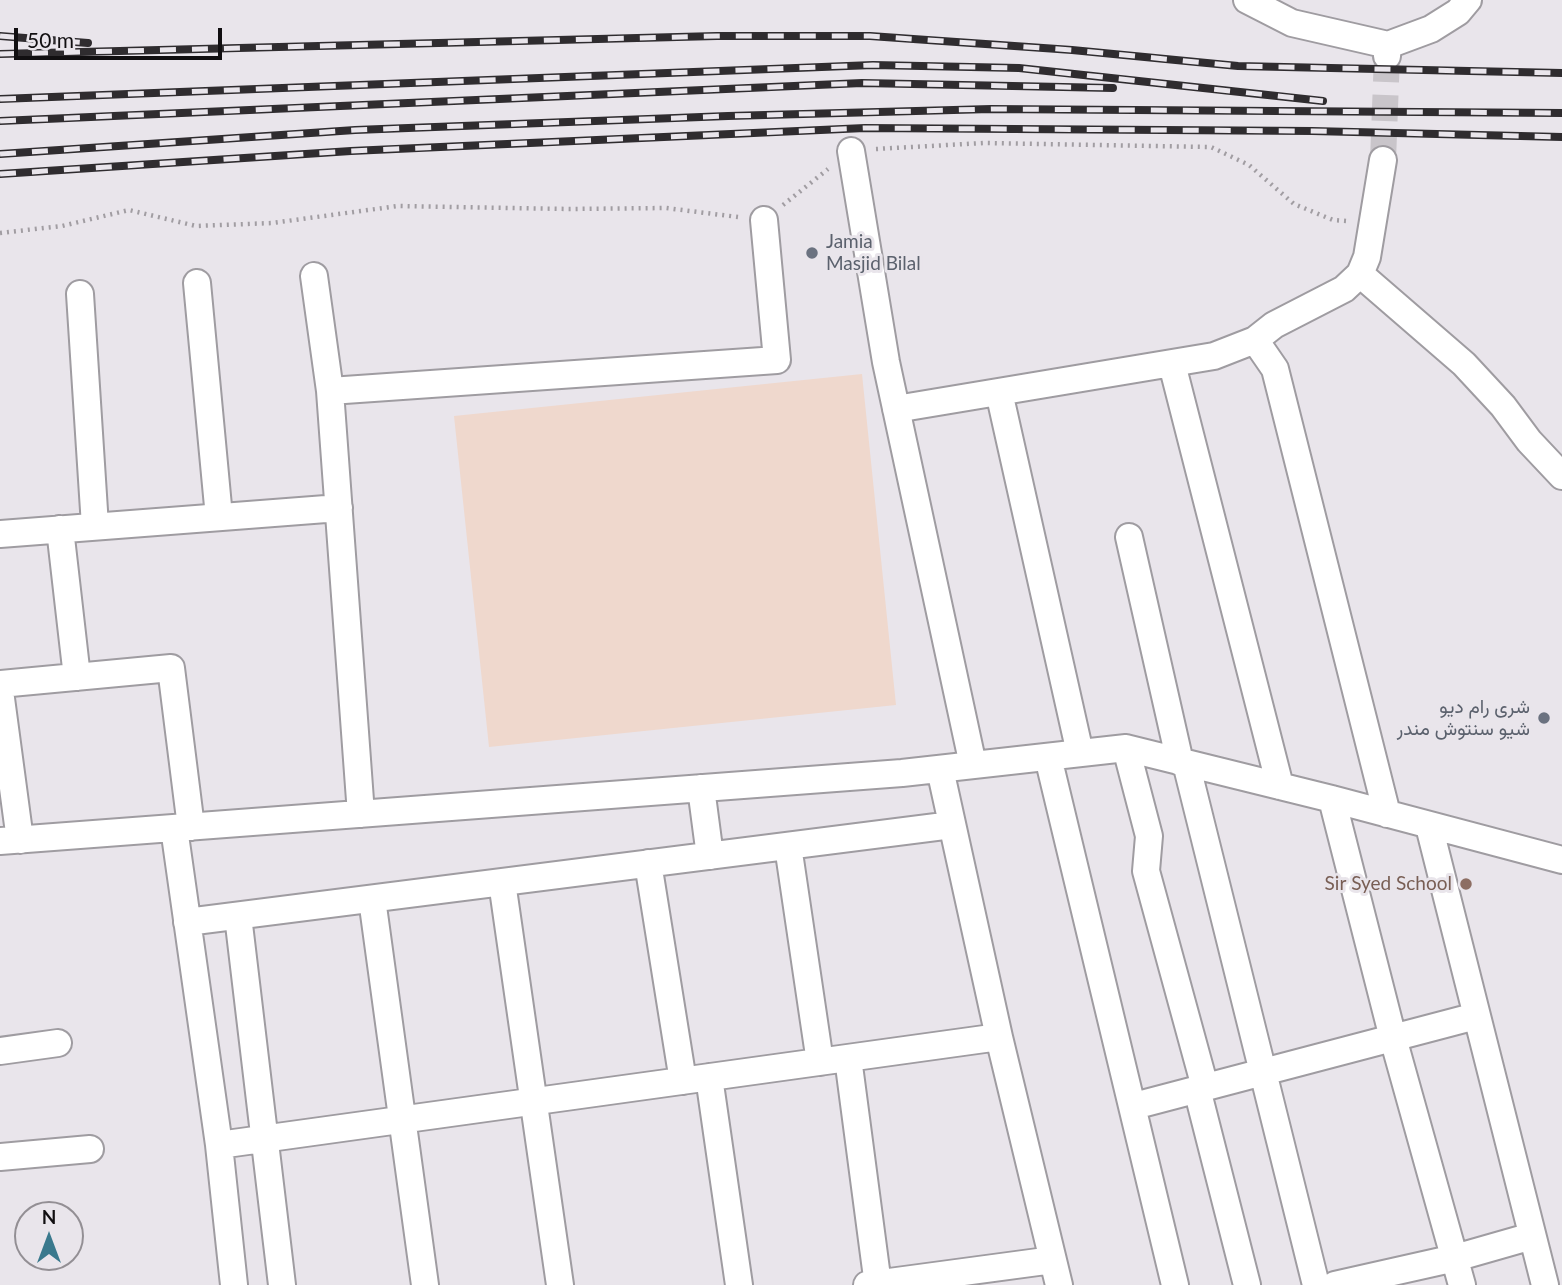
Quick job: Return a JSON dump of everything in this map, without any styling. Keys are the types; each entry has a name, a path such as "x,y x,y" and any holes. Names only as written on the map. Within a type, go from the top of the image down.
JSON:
{"street":[{"path":"1247,0 1292,23 1387,50 1432,29 1458,12 1468,0"},
{"path":"851,151 886,362 973,765"},
{"path":"896,409 1214,356 1255,340 1274,325 1344,289 1360,274 1367,257 1383,160"},
{"path":"330,391 778,360 764,220"},
{"path":"1360,274 1464,364 1562,476"},
{"path":"314,276 330,391 361,814"},
{"path":"197,284 219,517"},
{"path":"80,294 95,526"},
{"path":"1255,340 1275,369 1387,814"},
{"path":"1172,364 1280,786"},
{"path":"999,392 1080,753"},
{"path":"0,534 339,508"},
{"path":"60,529 77,677"},
{"path":"1129,537 1183,762 1316,1285"},
{"path":"0,684 172,668 187,922 219,1145 234,1285"},
{"path":"0,691 10,840 701,788 973,765 1126,748 1562,860"},
{"path":"1126,748 1149,836 1146,871 1247,1285"},
{"path":"1048,757 1107,1005 1134,1105 1175,1285"},
{"path":"848,1058 874,1284 1056,1273 999,1037 940,768"},
{"path":"701,788 710,856"},
{"path":"1332,799 1393,1038 1462,1285"},
{"path":"187,922 952,825"},
{"path":"1429,826 1545,1285"},
{"path":"788,846 820,1062"},
{"path":"648,863 683,1081"},
{"path":"502,882 560,1285"},
{"path":"372,898 425,1285"},
{"path":"238,916 282,1285"},
{"path":"1134,1105 1476,1016"},
{"path":"219,1145 999,1037"},
{"path":"0,1051 58,1043"},
{"path":"709,1077 738,1285"},
{"path":"0,1157 90,1149"},
{"path":"1335,1285 1455,1258 1532,1236"}],"path":[{"path":"0,233 62,226 129,210 196,226 272,223 398,206 666,208 764,220 851,151 984,143 1212,148 1249,165 1294,204 1333,220 1372,223"}],"shaded area":[{"path":"862,374 896,705 489,747 454,416"}],"tunnel":[{"path":"1383,160 1387,56"}],"railway":[{"path":"0,36 88,43"},
{"path":"0,54 717,36 870,36 1072,50 1238,66 1562,73"},
{"path":"0,99 873,65 1019,68 1323,101"},
{"path":"0,121 862,83 1113,88"},
{"path":"0,154 355,130 991,109 1562,113"},
{"path":"0,174 351,151 865,128 1312,131 1562,137"}],"place":[{"name":"Jamia Masjid Bilal","path":"812,253"},
{"name":"شری رام دیو شیو سنتوش مندر","path":"1544,718"},
{"name":"Sir Syed School","path":"1466,884"}]}
